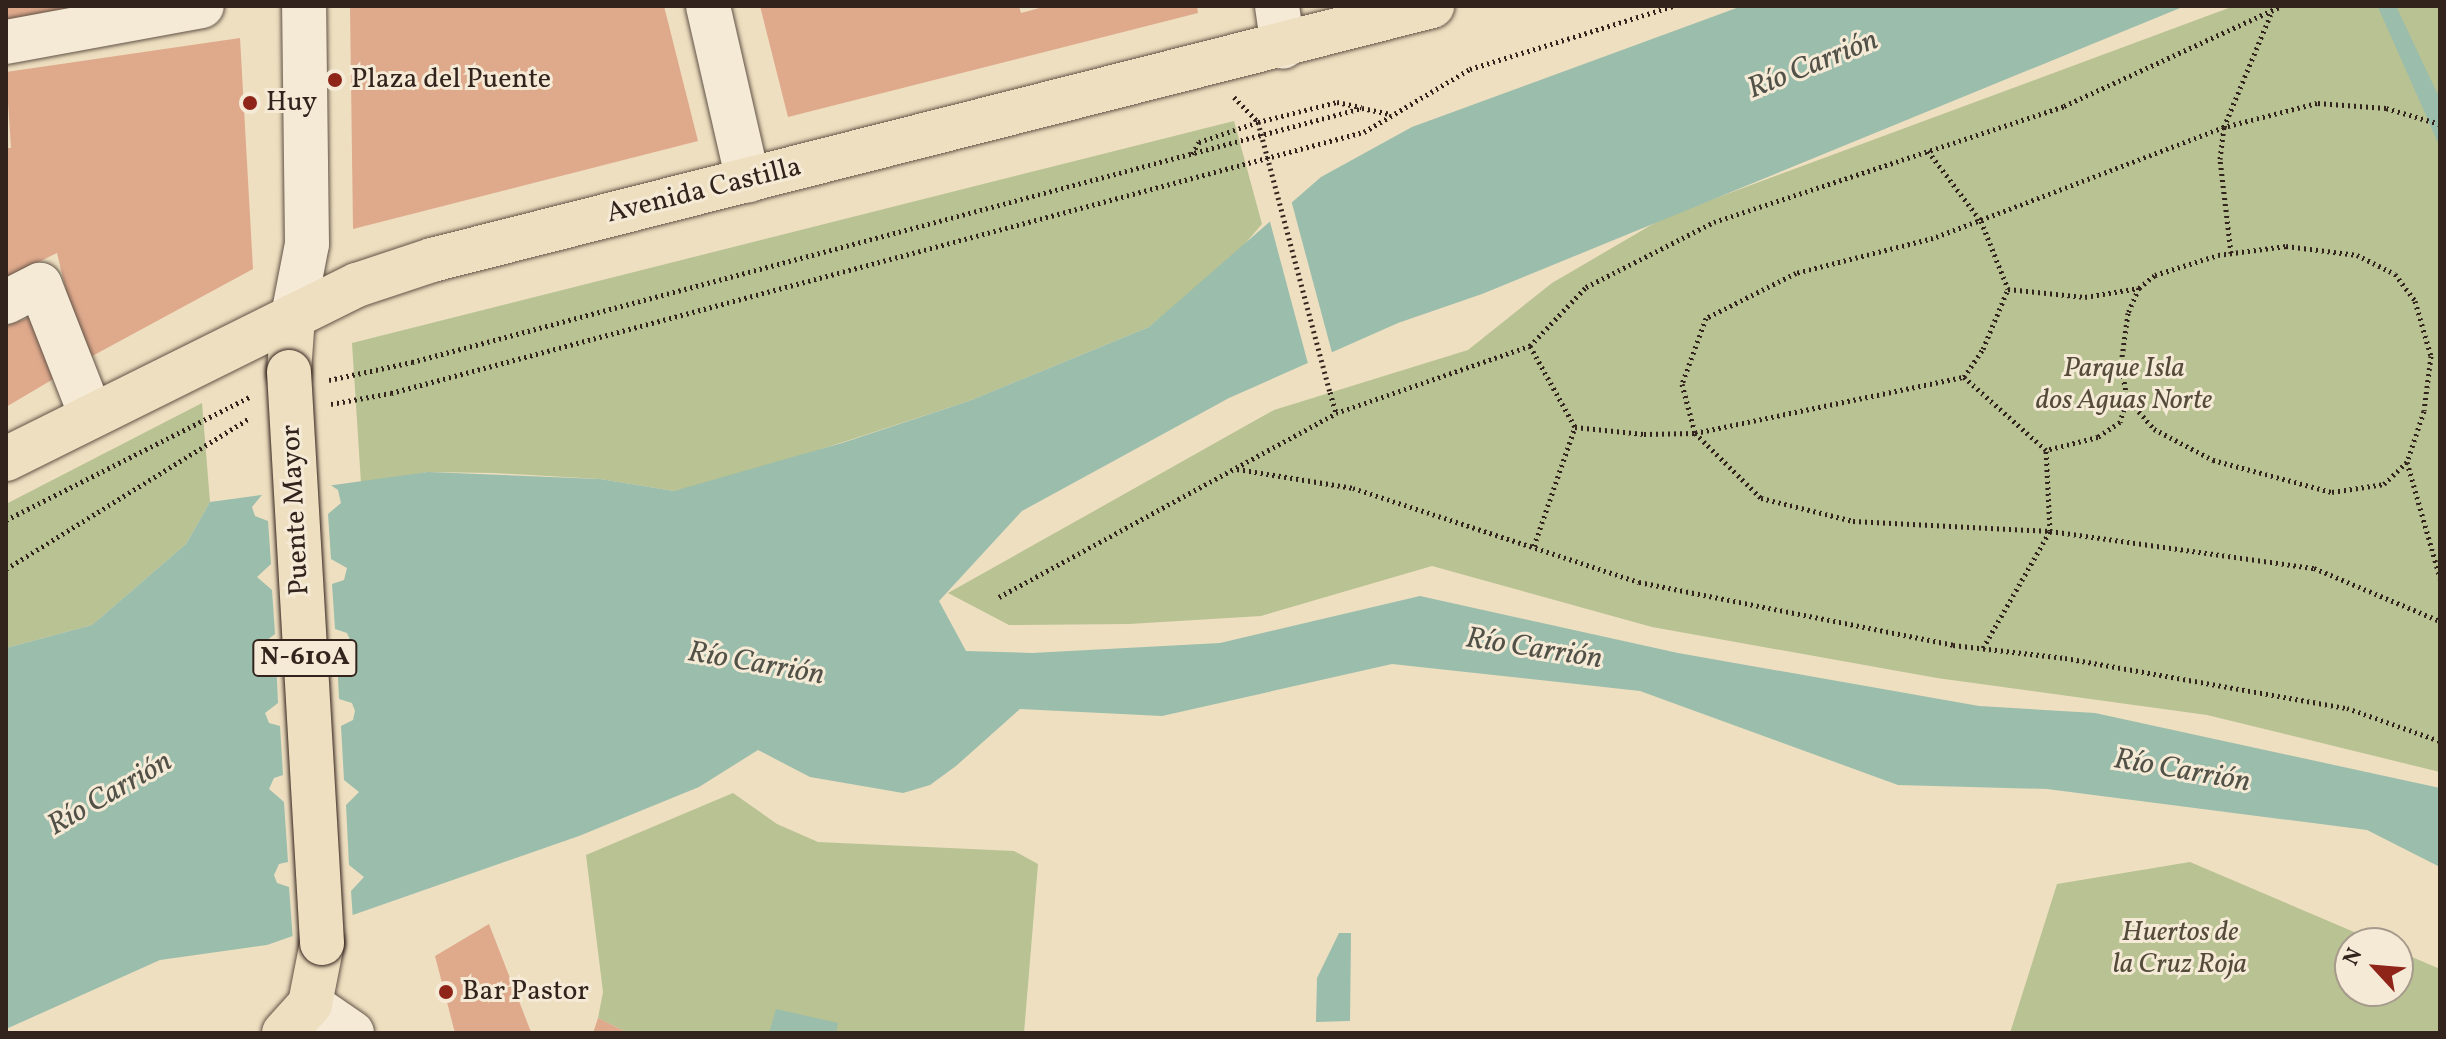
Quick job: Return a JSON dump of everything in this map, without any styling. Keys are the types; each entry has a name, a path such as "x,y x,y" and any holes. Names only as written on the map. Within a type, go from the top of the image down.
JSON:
{"main road":[{"name":"Avenida Castilla","path":"6,459 357,285 459,251 748,180 1280,26 1432,6"},
{"name":"Puente Mayor","path":"293,316 293,382 322,943 297,1018"}],"street":[{"path":"6,42 202,6"},
{"path":"293,316 307,244 304,6"},
{"path":"708,6 748,180"},
{"path":"6,302 40,285 91,415"},
{"path":"297,1018 352,1033"}],"path":[{"path":"328,404 391,393 1364,132 1470,69 1674,6"},
{"path":"999,597 1336,413 1530,346 1586,287 1714,222 2064,106 2281,6"},
{"path":"2231,253 2220,159 2224,127 2272,10"},
{"path":"1191,154 1199,142 1258,122 1337,102 1392,114"},
{"path":"2440,124 2386,108 2317,103 2224,127 1981,221 1796,273 1706,318 1682,384 1695,433 1761,498 1853,521 2050,531 2314,568 2440,621"},
{"path":"6,520 237,400 293,382 1362,108"},
{"path":"1258,122 1336,413"},
{"path":"1575,427 1695,433 1964,377 1983,349 2008,289 1981,221 1928,151"},
{"path":"2046,450 2098,437 2120,422 2127,398 2121,364 2128,313 2139,288 2155,275 2231,253 2286,246 2357,255 2395,274 2415,301 2431,356 2424,411 2407,462 2384,484 2332,492 2269,479 2213,460 2154,429 2127,398"},
{"path":"2008,289 2085,297 2139,288"},
{"path":"1530,346 1575,427 1534,546"},
{"path":"1964,377 2046,450 2050,531 1983,648"},
{"path":"6,569 250,418 266,415"},
{"path":"2407,462 2440,578"},
{"path":"1236,469 1353,488 1639,582 1983,648 2347,708 2440,741"}],"green space":[{"name":"Parque Isla dos Aguas Norte","path":"2234,6 2440,6 2440,772 2207,715 1937,678 1652,627 1432,566 1261,616 1129,624 1009,625 948,593 1274,410 1468,350 1552,283 1665,217"},
{"path":"1234,121 1262,224 1230,261 1149,327 969,401 745,474 674,491 600,479 493,473 428,472 361,483 352,343"},
{"path":"202,403 210,502 186,544 92,625 6,648 6,504"},
{"path":"733,793 777,824 818,842 1014,851 1038,864 1024,1033 628,1033 598,1018 603,992 586,855"},
{"name":"Huertos de la Cruz Roja","path":"2190,862 2342,927 2334,927 2334,1007 2414,1007 2414,958 2440,969 2440,1033 2010,1033 2057,884"}],"water":[{"name":"Río Carrión","path":"1742,6 2185,6 1482,294 1398,323 1229,398 1022,511 939,601 966,651 1032,653 1220,643 1420,596 1678,653 1979,706 2095,713 2440,788 2440,867 2367,830 2047,789 1898,785 1640,691 1392,664 1162,716 1020,709 930,785 903,793 810,777 758,750 699,787 579,836 267,945 160,960 6,1029 6,648 92,625 186,544 210,502 428,472 600,479 674,491 842,443 969,401 1149,327 1321,177 1412,127"},
{"path":"2396,6 2440,99 2440,147 2378,7"},
{"path":"1339,933 1351,933 1350,1021 1316,1022 1317,978"},
{"path":"776,1009 838,1023 836,1033 769,1033"}],"pier":[{"path":"1290,196 1333,356 1308,363 1265,203"},
{"path":"326,482 338,490 341,503 328,514 331,559 347,568 344,580 332,584 335,629 347,633 351,642 349,651 337,657 339,699 352,703 355,711 353,720 341,726 344,780 359,792 346,805 349,865 364,877 351,891 353,920 293,941 289,887 277,883 274,875 279,864 288,862 284,802 269,789 274,778 283,775 280,726 269,723 265,713 278,703 276,657 266,655 261,645 275,634 272,590 257,577 271,564 268,521 255,516 252,507 266,490"}],"building":[{"path":"6,6 95,6 6,26"},
{"path":"350,6 664,6 698,141 353,229"},
{"path":"760,6 1019,6 1021,13 1047,6 1197,6 1198,13 788,117"},
{"path":"240,38 253,269 83,361 57,253 6,278 6,148 11,148 6,72"},
{"path":"31,317 55,378 6,407 6,326"},
{"path":"489,924 531,1032 455,1033 435,956"},
{"path":"598,1018 628,1033 593,1033"}],"place":[{"name":"Plaza del Puente","path":"335,80"},
{"name":"Huy","path":"250,103"},
{"name":"Bar Pastor","path":"446,992"}]}
